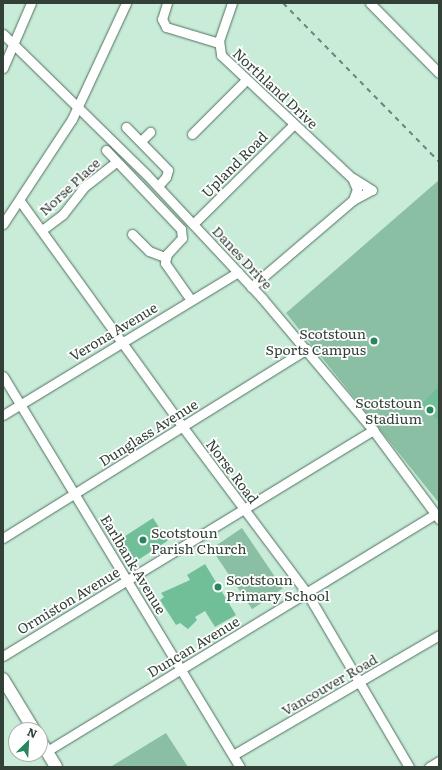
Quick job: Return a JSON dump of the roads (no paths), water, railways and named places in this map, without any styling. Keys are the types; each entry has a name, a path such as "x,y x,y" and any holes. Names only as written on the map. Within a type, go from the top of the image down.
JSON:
{"main road":[{"path":"4,682 29,722"},
{"path":"48,752 58,767"}],"street":[{"path":"3,68 14,46 31,3"},
{"path":"3,224 20,201 78,107 126,3"},
{"path":"167,3 162,19 166,27 219,43"},
{"path":"370,3 439,73"},
{"name":"Northland Drive","path":"229,4 219,43 223,58 352,178 372,190 353,200 251,286"},
{"name":"Danes Drive","path":"3,34 158,186 251,286 307,349 373,430 437,517"},
{"path":"192,134 246,80"},
{"name":"Upland Road","path":"193,224 294,124"},
{"path":"126,127 168,170 166,177 158,186"},
{"path":"141,141 150,132"},
{"path":"106,150 115,163 181,229 182,238 165,257"},
{"name":"Norse Place","path":"42,230 63,214 84,187 115,163"},
{"path":"352,178 357,189 353,200"},
{"name":"Norse Road","path":"20,201 124,341 182,426 307,593 409,767"},
{"path":"132,234 149,251 165,257"},
{"path":"165,257 167,269 191,300"},
{"name":"Verona Avenue","path":"3,415 238,272"},
{"name":"Dunglass Avenue","path":"3,538 307,349"},
{"name":"Earlbank Avenue","path":"3,376 240,767"},
{"name":"Ormiston Avenue","path":"3,656 128,582 373,430"},
{"name":"Duncan Avenue","path":"48,750 307,593 437,517"},
{"name":"Vancouver Road","path":"233,755 360,683 439,635"},
{"path":"429,767 439,761"}],"railway":[{"path":"283,3 439,162"}],"place":[{"name":"Scotstoun Sports Campus","path":"374,341"},
{"name":"Scotstoun Stadium","path":"430,410"},
{"name":"Scotstoun Parish Church","path":"143,540"},
{"name":"Scotstoun Primary School","path":"218,587"}]}
